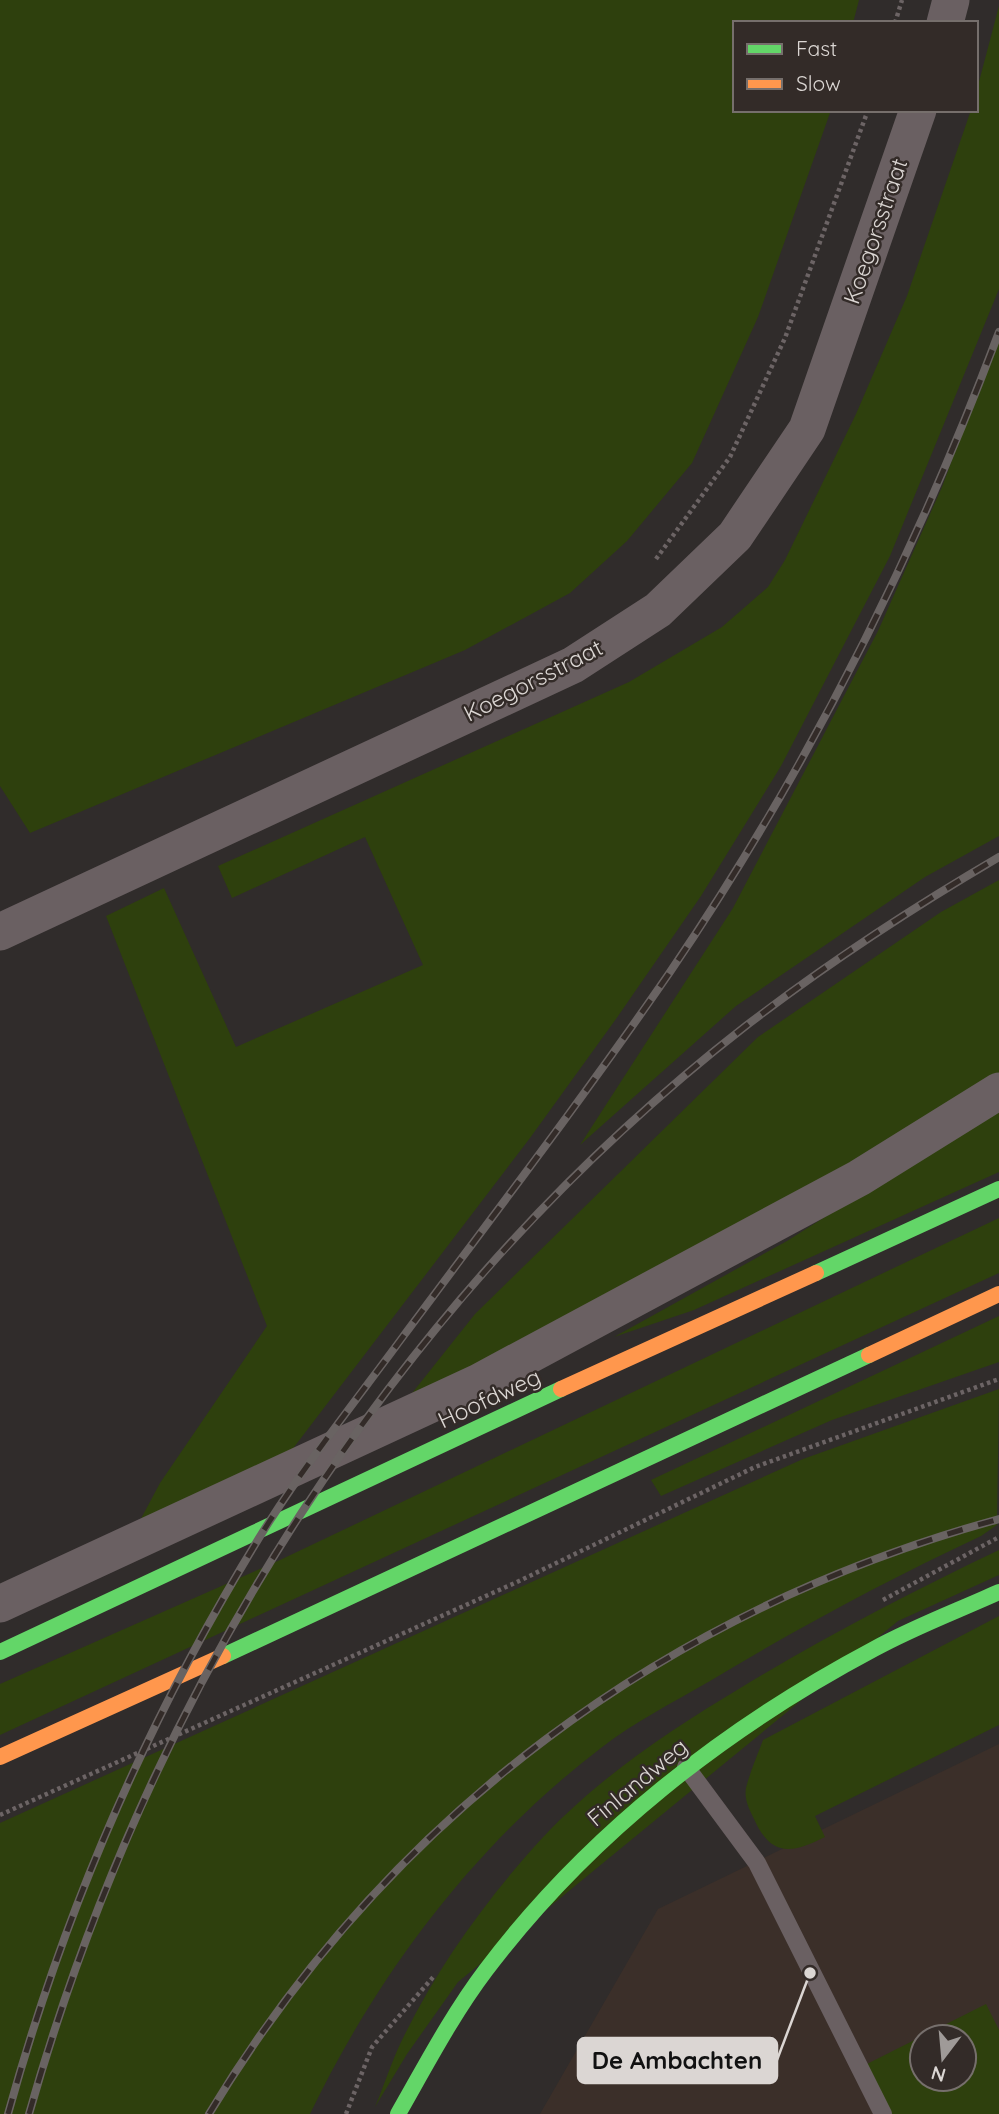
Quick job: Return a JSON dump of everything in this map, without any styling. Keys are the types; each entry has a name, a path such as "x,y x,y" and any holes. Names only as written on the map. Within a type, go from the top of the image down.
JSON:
{"main road":[{"name":"Hoofdweg","path":"0,1652 382,1471 999,1189"},
{"path":"0,1757 283,1629 999,1294"},
{"name":"Finlandweg","path":"398,2114 446,2029 522,1925 620,1822 687,1766 861,1656 999,1592"}],"street":[{"path":"946,21 951,0"},
{"name":"Koegorsstraat","path":"0,932 573,664 658,610 735,536 807,429 917,112"},
{"path":"0,1604 479,1381 859,1178 999,1091"}],"lane":[{"path":"687,1766 757,1863 883,2114"}],"path":[{"path":"896,21 902,0"},
{"path":"650,567 730,457 785,338 867,112"},
{"path":"0,1815 517,1581 755,1467 999,1379"}],"shaded area":[{"path":"999,1744 999,2114 540,2114 658,1909"}],"green space":[{"path":"0,0 859,0 854,21 733,21 733,112 830,112 758,317 692,463 627,541 570,593 465,650 30,833 0,786"},
{"path":"999,6 999,289 890,556 781,766 701,896 616,1019 530,1138 288,1455 136,1528 160,1483 267,1326 106,916 164,888 236,1047 423,965 365,837 232,898 218,866 629,682 722,627 768,587 785,560 856,414 907,296 970,112 978,112 978,85"},
{"path":"999,333 999,836 925,877 736,1006 580,1145 733,908 878,631 942,487"},
{"path":"999,880 999,1081 919,1134 405,1402 475,1314 758,1037 941,912"},
{"path":"999,1107 999,1172 694,1310 614,1337 787,1241"},
{"path":"999,1218 999,1273 0,1735 0,1684 280,1560"},
{"path":"999,1316 999,1362 832,1420 661,1496 651,1480"},
{"path":"999,1389 997,1525 981,1536 810,1623 654,1713 601,1748 555,1785 512,1825 472,1868 399,1961 337,2062 310,2114 0,2114 0,1823 803,1459"},
{"path":"999,1550 999,1575 898,1621 458,1982 407,2054 375,2107 401,2043 447,1960 515,1868 581,1800 659,1740 742,1687 869,1615"},
{"path":"999,1616 999,1725 815,1816 825,1837 792,1849 783,1849 767,1840 752,1815 746,1796 746,1788 763,1740"},
{"path":"986,2004 999,2030 999,2114 887,2114 863,2066 908,2043 908,2093 978,2093 978,2023 948,2023"}],"railway":[{"path":"8,2114 31,2036 85,1883 151,1735 187,1663 269,1522 301,1475 604,1065 670,972 767,820 854,662 894,581 931,499 999,332"},
{"path":"29,2114 80,1957 143,1804 217,1655 302,1512 398,1377 504,1250 621,1132 747,1025 808,980 934,896 999,857"},
{"path":"209,2114 281,2007 361,1908 450,1819 546,1739 649,1669 760,1609 876,1559 999,1519"}],"traffic: fast":[{"path":"816,1273 999,1189"},
{"path":"223,1656 869,1355"},
{"path":"0,1652 561,1389"},
{"path":"398,2114 451,2022 486,1970 526,1921 614,1830 713,1750 819,1680 904,1633 999,1592"}],"traffic: slow":[{"path":"561,1389 816,1273"},
{"path":"869,1355 999,1294"},
{"path":"0,1757 223,1656"}],"place":[{"name":"De Ambachten","path":"810,1973"}]}
